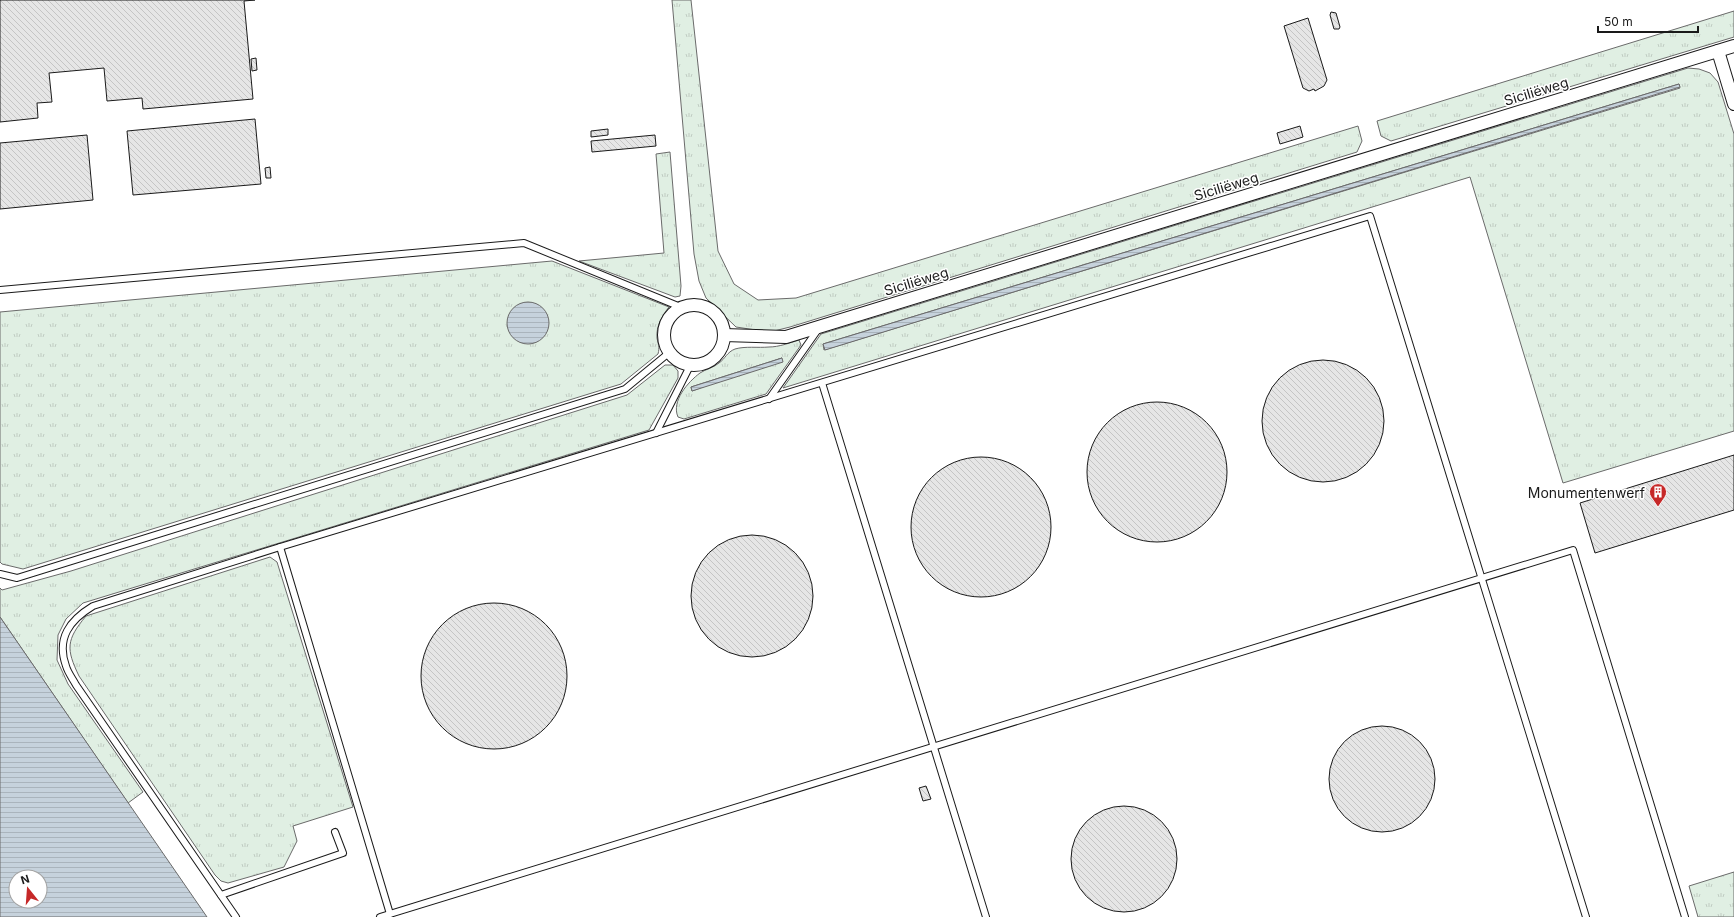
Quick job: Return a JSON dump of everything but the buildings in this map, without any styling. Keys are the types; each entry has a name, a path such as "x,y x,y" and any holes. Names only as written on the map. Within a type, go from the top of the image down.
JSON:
{"street":[{"name":"Siciliëweg","path":"724,335 786,337 1734,46"},
{"path":"1718,51 1734,104"},
{"path":"693,305 702,306 711,310 720,321 724,335 720,351 714,357 700,364 691,364 675,358 670,352 665,339 666,327 670,319 683,308 693,305"}],"lane":[{"path":"236,917 76,686 66,666 63,645 68,629 78,615 93,606 280,547 1370,216 1586,917"},
{"path":"0,290 524,243 683,308"},
{"path":"769,399 820,327"},
{"path":"0,574 17,578 625,389 670,352"},
{"path":"656,433 691,364"},
{"path":"822,383 986,917"},
{"path":"280,547 390,914"},
{"path":"380,917 1573,550 1685,917"},
{"path":"220,895 342,853 335,832"}],"green space":[{"path":"672,0 691,0 718,251 734,284 758,300 796,298 1358,126 1362,141 1357,152 790,327 774,331 736,327 706,298 699,281 694,254"},
{"path":"1734,11 1734,37 1391,141 1381,136 1377,121"},
{"path":"1688,68 1699,69 1710,73 1718,82 1734,134 1734,431 1563,483 1470,177 783,388 821,334","holes":["1679,84 1680,88 824,350 823,344"]},
{"path":"670,152 681,286 680,296 675,297 579,261 664,253 656,154"},
{"path":"552,261 669,307 657,329 659,347 658,354 621,384 23,569 2,564 0,562 0,312"},
{"path":"799,340 801,345 766,394 684,419 678,417 676,411 677,405 682,392 686,387 700,373 717,365 732,350 784,345","holes":["782,358 692,391 691,387"]},
{"path":"665,365 673,365 678,371 678,378 649,430 83,603 66,619 58,635 57,660 68,684 143,792 128,803 0,617 0,588 2,590 71,571 627,395"},
{"path":"270,557 277,562 353,807 293,826 297,841 284,867 228,883 221,881 215,875 79,676 72,659 70,645 79,624 86,616"},
{"path":"1734,872 1734,917 1698,917 1689,886"}],"shaded area":[{"path":"1679,84 1680,87 825,350 823,344"},
{"path":"528,302 543,308 549,323 543,338 528,344 513,338 507,323 513,308"},
{"path":"782,358 783,362 692,391 691,387"},
{"path":"0,617 207,917 0,917"}],"place":[{"name":"Monumentenwerf","path":"1658,507"}]}
